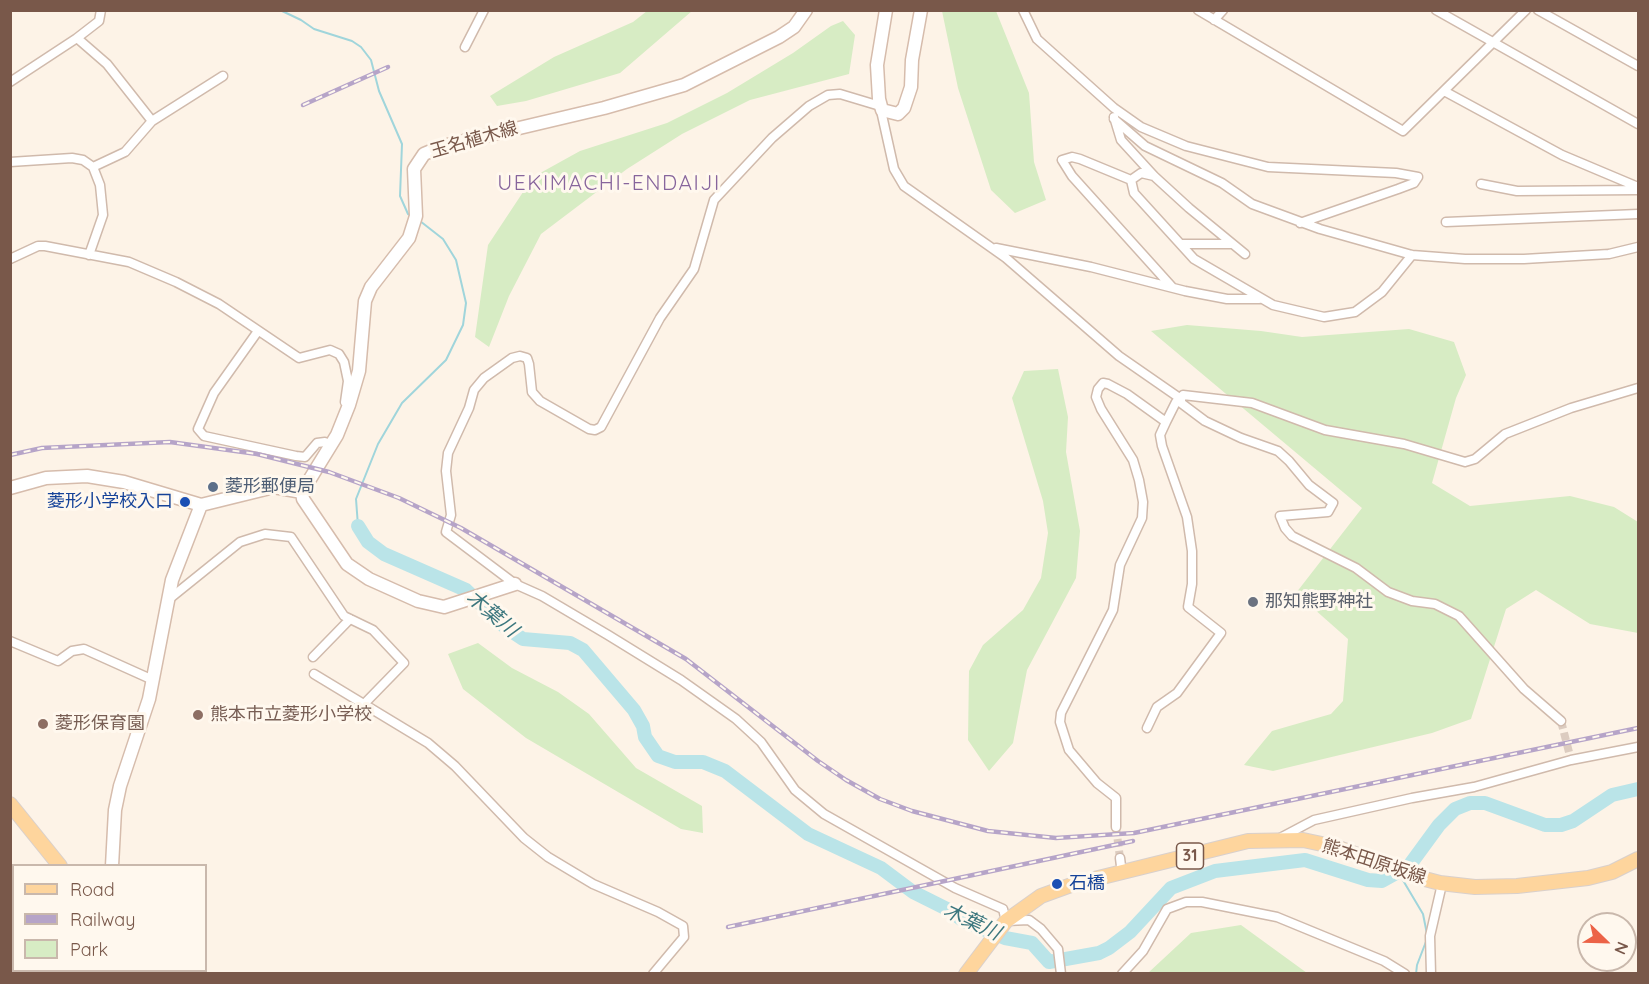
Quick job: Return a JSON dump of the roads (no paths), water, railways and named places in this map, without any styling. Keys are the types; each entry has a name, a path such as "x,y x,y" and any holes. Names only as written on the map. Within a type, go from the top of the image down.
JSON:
{"main road":[{"name":"玉名植木線","path":"302,492 342,421 359,371 366,301 371,287 410,238 416,216 414,169 423,154 443,146 604,108 684,85 779,37 794,27 806,10"},
{"path":"886,10 877,65 880,106 891,114 898,114 904,108 911,87 912,60 921,10"},
{"path":"10,488 46,478 87,476 124,482 201,505 274,487 302,492 303,499 347,564 369,579 418,601 444,608 515,584"},
{"path":"112,864 115,810 120,786 143,721 153,680 166,603 201,505"},
{"path":"10,804 58,864"},
{"name":"熊本田原坂線","path":"966,974 1003,924 1041,896 1074,884 1122,874 1248,841 1303,840 1336,847 1442,884 1486,886 1561,882 1612,872 1638,859"}],"street":[{"path":"10,82 99,21 101,10"},
{"path":"465,47 484,10"},
{"path":"1023,10 1037,39 1114,108 1141,127 1186,146 1258,165 1396,173 1418,177 1414,183 1300,223"},
{"path":"1198,10 1403,131 1526,10"},
{"path":"1214,20 1223,10"},
{"path":"1436,10 1638,124"},
{"path":"1538,10 1638,66"},
{"path":"77,38 107,64 152,121"},
{"path":"93,167 125,152 152,121 223,76"},
{"path":"1444,91 1562,155 1638,189"},
{"path":"1061,974 1058,949 1041,929 1029,920 1003,924 1003,909 955,888 824,814 804,799 761,742 736,719 681,680 542,596 515,584 446,532 451,515 446,471 448,453 469,408 474,390 484,378 512,358 520,356 526,358 529,364 532,392 540,401 589,429 596,430 601,427 660,318 694,269 714,200 772,138 818,100 828,95 840,94 880,106 897,178 923,201 992,248 1119,356 1167,392 1181,399 1181,403 1217,428 1278,451 1309,485 1333,503 1328,512 1280,516 1292,536 1356,568 1388,592 1412,601 1435,604 1459,616 1524,689 1561,721"},
{"path":"1114,108 1114,119 1121,140 1154,176 1245,254"},
{"path":"1114,119 1145,146 1222,183 1252,204 1300,223 1412,255 1465,259 1524,259 1609,254 1638,247"},
{"path":"1131,180 1080,159 1071,157 1062,160 1072,176 1172,287"},
{"path":"10,162 72,158 83,160 93,167 100,185 103,215 89,255"},
{"path":"1131,180 1141,173 1154,176"},
{"path":"1131,180 1134,194 1194,259 1273,305 1324,317 1355,312 1382,292 1412,255"},
{"path":"1481,184 1517,191 1638,189"},
{"path":"1446,222 1638,214"},
{"path":"1182,244 1231,244"},
{"path":"10,259 38,246 129,262 219,304 298,358 330,350 339,354 348,381 342,421"},
{"path":"992,248 1091,267 1227,299 1260,299"},
{"path":"258,331 214,393 198,429 204,436 296,456 305,457 316,443 329,444"},
{"path":"1116,827 1116,798 1097,783 1069,750 1060,722 1061,714 1113,610 1120,565 1142,518 1143,502 1139,480 1132,460 1101,409 1096,397 1098,389 1103,383 1108,384 1127,394 1166,422"},
{"path":"1147,729 1157,707 1177,693 1221,633 1188,607 1192,585 1192,551 1187,517 1160,435 1176,402 1187,394 1252,403 1325,430 1404,444 1465,462 1475,459 1504,434 1587,403 1638,388"},
{"path":"166,603 240,542 255,536 291,537 304,553 322,587 344,616 373,630 404,663 365,704"},
{"path":"313,657 350,619"},
{"path":"10,642 58,661 72,651 84,649 153,680"},
{"path":"314,674 406,728 448,760 524,838 548,857 593,884 658,912 683,926 684,937 653,974"},
{"path":"1278,839 1314,820 1474,787 1571,760 1638,747"},
{"path":"1120,858 1122,874"},
{"path":"1431,974 1430,936 1442,884"},
{"path":"1122,974 1143,951 1167,909 1186,902 1202,902 1277,917 1375,957 1405,974"}],"waterway":[{"path":"280,10 314,29 352,41 361,47 371,60 379,91 402,144 400,196 408,214 412,216"},
{"path":"358,526 356,499 378,444 402,403 446,360 463,325 466,303 456,260 443,239 420,221"},
{"name":"木葉川","path":"358,526 368,542 384,554 466,590 505,627 523,639 570,643 583,650 634,710 643,726 645,737 658,756 675,762 703,762 725,771 808,834 881,868 913,892 949,910 964,921 1005,938 1032,943 1049,962 1099,953 1109,948 1130,932 1171,888 1215,871 1305,860 1368,880 1382,881 1409,866 1439,825 1455,809 1470,803 1485,803 1545,825 1561,825 1573,821 1612,795 1638,789"},
{"path":"1401,877 1423,914 1427,934"},
{"path":"1416,974 1427,939"}],"tunnel":[{"path":"1561,721 1571,760"},
{"path":"1116,827 1120,858"}],"railway":[{"path":"303,105 388,67"},
{"path":"10,455 42,448 170,442 257,454 329,472 399,498 461,528 686,659 846,780 880,799 912,811 988,831 1056,838 1134,833 1638,728"},
{"path":"728,927 1133,841"}],"place":[{"name":"菱形郵便局","path":"213,487"},
{"name":"菱形小学校入口","path":"185,502"},
{"name":"那知熊野神社","path":"1253,602"},
{"name":"熊本市立菱形小学校","path":"198,715"},
{"name":"菱形保育園","path":"43,724"},
{"name":"石橋","path":"1057,884"}],"district":[{"name":"UEKIMACHI-ENDAIJI","path":"609,184"}]}
